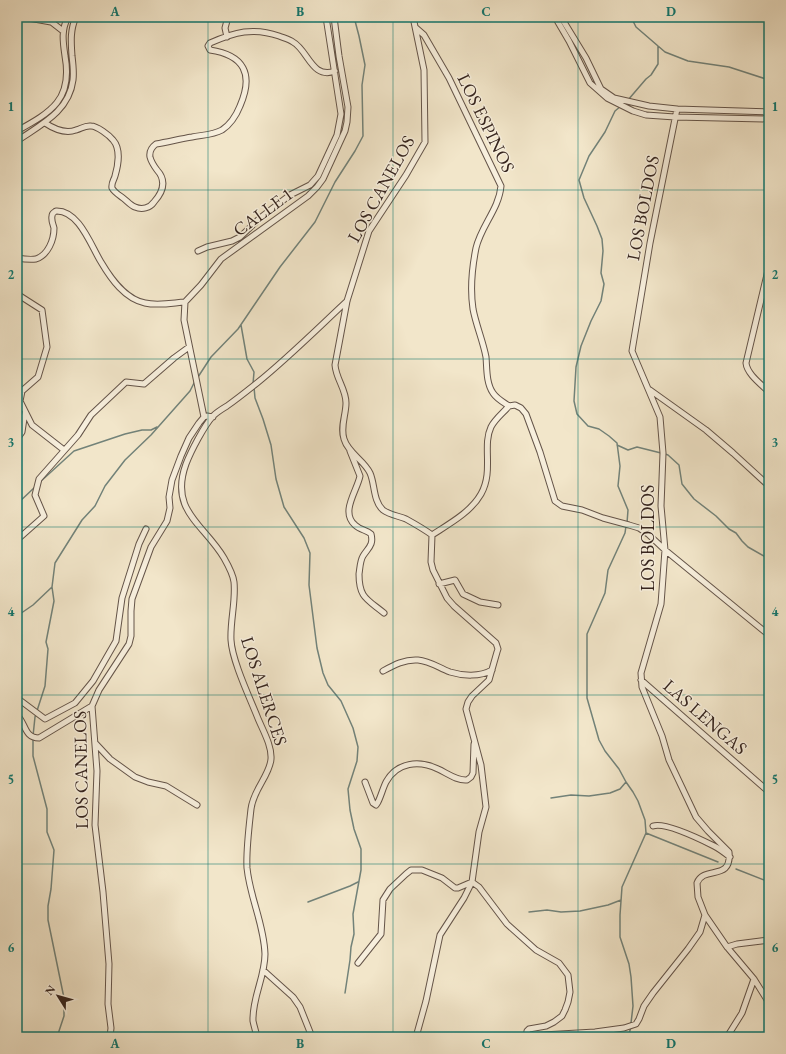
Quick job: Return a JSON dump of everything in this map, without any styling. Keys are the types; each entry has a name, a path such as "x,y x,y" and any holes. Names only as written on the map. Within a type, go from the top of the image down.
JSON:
{"street":[{"path":"23,17 51,22"},
{"path":"45,17 63,31"},
{"path":"17,132 46,114 54,107 62,94 68,74 62,38 68,17"},
{"path":"17,141 44,123 61,107 71,89 73,74 71,34 76,17"},
{"path":"227,37 225,28 228,17"},
{"path":"198,251 212,245 232,241 240,237 260,218 286,198 310,185 316,179 335,140 340,125 341,107 326,17"},
{"name":"CALLE 1","path":"185,302 222,259 308,196 317,187 322,179 345,132 348,117 348,107 334,17"},
{"name":"LOS CANELOS","path":"384,613 364,596 360,588 361,560 371,547 373,539 369,532 354,525 349,518 349,509 360,476 350,450 345,444 343,438 342,429 346,404 345,394 335,372 335,365 347,301 369,231 410,169 425,142 424,70 414,17"},
{"path":"555,17 570,41 590,83 604,94 633,112 646,115 675,117 769,118"},
{"path":"561,17 586,58 604,94 614,98 649,106 677,110 769,112"},
{"name":"LOS ESPINOS","path":"416,28 424,35 449,78 501,186 500,197 477,247 472,273 474,310 482,337 492,392 509,406 515,405 521,408 526,414 540,452 555,501 562,506 582,510 603,518 639,528 769,635"},
{"path":"44,123 65,132 88,126 94,126 111,138 116,146 118,156 112,184 114,190 132,206 139,208 149,207 160,195 163,187 161,174 150,157 153,147 156,144 207,135 219,131 230,123 244,96 246,85 243,67 232,56 220,51 211,50 208,46 210,43 250,31 261,31 290,40 297,44 303,50 311,65 317,70 326,73 334,72"},
{"name":"LOS BOLDOS","path":"677,110 650,243 632,347 634,359 649,389 660,417 663,453 661,506 665,550 661,604 645,659 641,680 642,687 662,736 669,760 696,817 726,848 730,857"},
{"path":"17,258 35,259 44,254 53,239 54,230 51,218 52,214 56,211 62,212 72,217 81,227 105,269 128,295 141,302 150,304 185,302 184,320 204,417 213,416 257,383 294,351 347,301"},
{"path":"769,266 746,367 769,392"},
{"path":"17,294 42,310 47,347 38,377 22,391 20,401 32,425 64,450"},
{"path":"17,540 44,516 34,495 39,479 78,435 91,414 126,382 144,384 189,347"},
{"path":"649,389 706,430 769,486"},
{"path":"432,535 468,510 481,494 486,481 488,468 488,440 491,428 509,406"},
{"path":"17,439 22,432 25,411"},
{"name":"LOS ALERCES","path":"213,416 197,441 186,464 182,480 182,493 184,506 192,518 217,546 234,579 235,590 231,643 271,754 271,762 253,798 247,854 247,868 264,939 265,957 253,1021 257,1037"},
{"name":"LOS CANELOS","path":"110,1037 111,1028 108,1004 108,958 103,892 95,825 97,771 92,706 99,690 129,644 131,636 132,599 151,547 167,520 170,508 172,480 181,456 189,438 204,417"},
{"path":"350,450 370,472 374,482 378,503 383,509 409,521 432,535"},
{"path":"17,698 45,719 75,704 93,681 116,641 122,598 139,544 146,529"},
{"path":"416,1037 426,1001 440,935 464,898 472,882 479,832 486,807 486,791 481,765 466,709 468,702 488,680 498,649 496,643 454,606 439,584 431,562 432,535"},
{"path":"439,584 455,580 464,594 480,602 498,605"},
{"path":"383,671 395,664 418,660 430,662 450,672 480,675 492,670"},
{"name":"LAS LENGAS","path":"641,680 769,792"},
{"path":"17,715 28,735 34,738 39,738 92,706"},
{"path":"365,782 373,803 376,805 387,781 392,774 406,764 427,764 451,776 467,780 473,773 474,739"},
{"path":"96,744 110,759 135,777 166,786 197,805"},
{"path":"653,826 662,825 684,833 715,847 730,857 726,869 704,875 698,879 696,883 698,897 705,915 727,947 754,979 769,1003"},
{"path":"358,963 381,934 383,900 390,889 411,870 422,870 442,878 455,888 472,882"},
{"path":"472,882 479,887 507,924 536,950 559,963 568,975 570,992 562,1016 546,1026 527,1030 526,1037 595,1032 624,1028 636,1024 644,1006 653,993 700,932 705,915"},
{"path":"727,947 769,940"},
{"path":"263,970 293,997 300,1007 312,1037"},
{"path":"727,1037 742,1013 754,979"}],"waterway":[{"path":"198,377 211,357 238,329 280,267 315,222 335,182 363,136 362,85 365,65 354,17"},
{"path":"631,17 636,27 665,52 688,61 729,67 769,80"},
{"path":"628,100 651,75 658,64 658,46"},
{"path":"621,106 615,111 605,132 589,156 579,180 584,198 602,239 603,251 601,273 604,284 601,301 581,346 576,367 574,401 577,414 588,426 599,429 617,443 620,466 618,486 628,510 627,523"},
{"path":"241,325 247,359 254,372 253,384"},
{"path":"33,736 35,717 45,686 48,649 46,642 54,601 52,587 55,563 82,520 95,506 105,486 125,460 151,435 190,391 195,381"},
{"path":"254,387 255,398 271,445 276,479 284,507 304,538 310,553 309,585 317,648 323,673 328,685 341,701 353,728 358,747 357,761 348,789 354,829 361,849 361,870 353,914 354,934 345,993"},
{"path":"40,482 74,451 125,434 142,430 151,430 157,427"},
{"path":"617,445 628,450 637,447 661,453"},
{"path":"665,454 679,465 682,484 694,499 716,516 729,529 736,533 748,547 769,559"},
{"path":"17,504 35,487"},
{"path":"626,526 625,533 608,570 605,593 587,634 587,698 599,740 633,792 645,820 646,833 622,887 620,915 620,937 629,964 631,977 633,1006 631,1023"},
{"path":"17,616 33,605 52,587"},
{"path":"33,739 33,756 47,809 47,832 54,850 48,920 64,998 64,1016 57,1037"},
{"path":"551,798 571,795 589,796 610,793 620,789 626,782"},
{"path":"646,833 718,862"},
{"path":"736,869 769,882"},
{"path":"308,902 358,882"},
{"path":"529,912 547,910 561,912 580,911 608,905 621,900"},
{"path":"628,1037 631,1027"}]}
